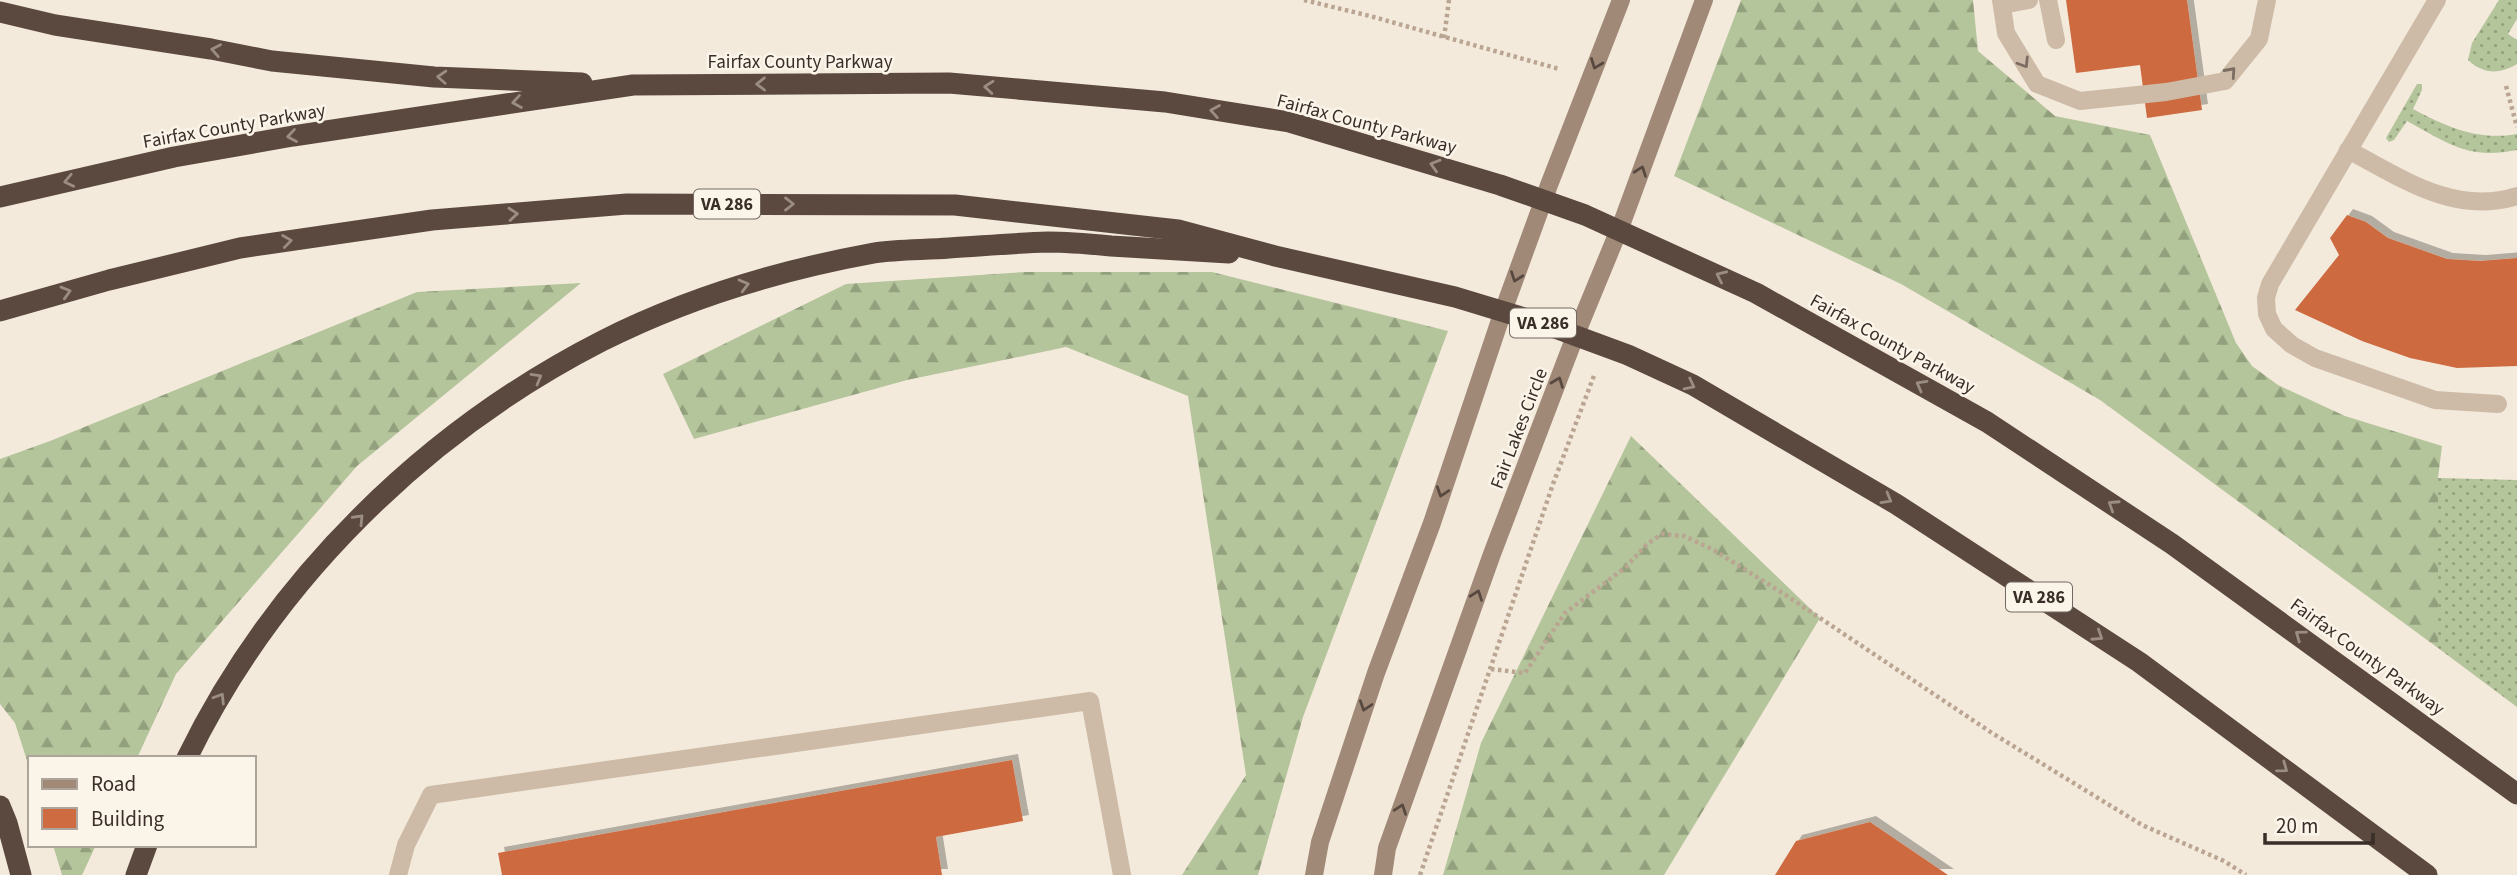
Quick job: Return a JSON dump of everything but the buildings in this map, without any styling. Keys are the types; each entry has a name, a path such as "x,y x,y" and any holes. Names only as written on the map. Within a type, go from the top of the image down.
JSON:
{"highway":[{"path":"0,12 55,25 272,61 434,77 633,85"},
{"name":"Fairfax County Parkway","path":"0,197 174,158 279,138 633,85 949,83 1165,102 1289,122 1500,185 1585,215 1756,293 1987,422 2172,544 2517,793"},
{"name":"VA 286","path":"0,311 109,280 240,248 432,220 627,204 955,205 1178,230 1275,256 1455,297 1544,324 1629,355 1693,385 1896,504 2139,662 2427,875"},
{"path":"188,756 203,725 257,639 315,565 379,499 449,439 523,386 602,341 668,311 729,289 804,268 878,252 1051,242 1275,256"},
{"path":"2356,675 2517,780"},
{"path":"0,806 20,875"},
{"path":"136,875 146,847"}],"street":[{"path":"1314,875 1320,842 1376,673 1432,523 1544,198 1621,0"},
{"name":"Fair Lakes Circle","path":"1383,875 1392,835 1492,554 1574,338 1623,220 1704,0"}],"lane":[{"path":"2029,0 2001,2 2006,33 2037,84 2080,101 2166,92 2225,81 2259,39 2267,0"},
{"path":"2048,0 2056,40"},
{"path":"2437,0 2270,284 2266,298 2267,314 2274,329 2291,345 2315,358 2435,400 2498,404"},
{"path":"2348,150 2432,194 2478,204 2517,196"},
{"path":"398,875 406,845 430,795 1090,701 1122,875"}],"path":[{"path":"1304,0 1559,69"},
{"path":"1444,38 1450,0"},
{"path":"2506,86 2517,127"},
{"path":"1420,875 1553,484 1597,367"},
{"path":"1490,669 1525,673 1565,613 1626,567 1647,544 1662,534 1684,536 1712,549 1784,594 1992,733 2142,825 2224,862 2246,875"}],"green space":[{"path":"1741,0 1973,0 1978,51 2055,116 2150,135 2236,343 2252,366 2278,385 2345,416 2442,446 2438,478 2438,648 2100,400 1901,284 1674,176"},
{"path":"2499,0 2517,0 2517,19 2508,34 2517,40 2517,64 2504,70 2491,71 2479,68 2468,60 2472,43"},
{"path":"2417,84 2422,84 2422,90 2413,109 2463,131 2489,136 2517,134 2517,150 2484,153 2459,148 2407,121 2394,140 2389,142 2386,138"},
{"path":"1025,272 1212,272 1448,331 1303,717 1258,875 1182,875 1246,775 1188,396 1066,347 907,380 694,439 663,374 846,284"},
{"path":"581,283 357,466 176,674 138,756 28,756 28,764 15,723 0,704 0,459 417,292"},
{"path":"1631,436 1820,618 1664,875 1443,875 1481,743"},
{"path":"2438,478 2517,480 2517,707 2438,648"},
{"path":"54,847 95,847 82,875 62,875"}]}
